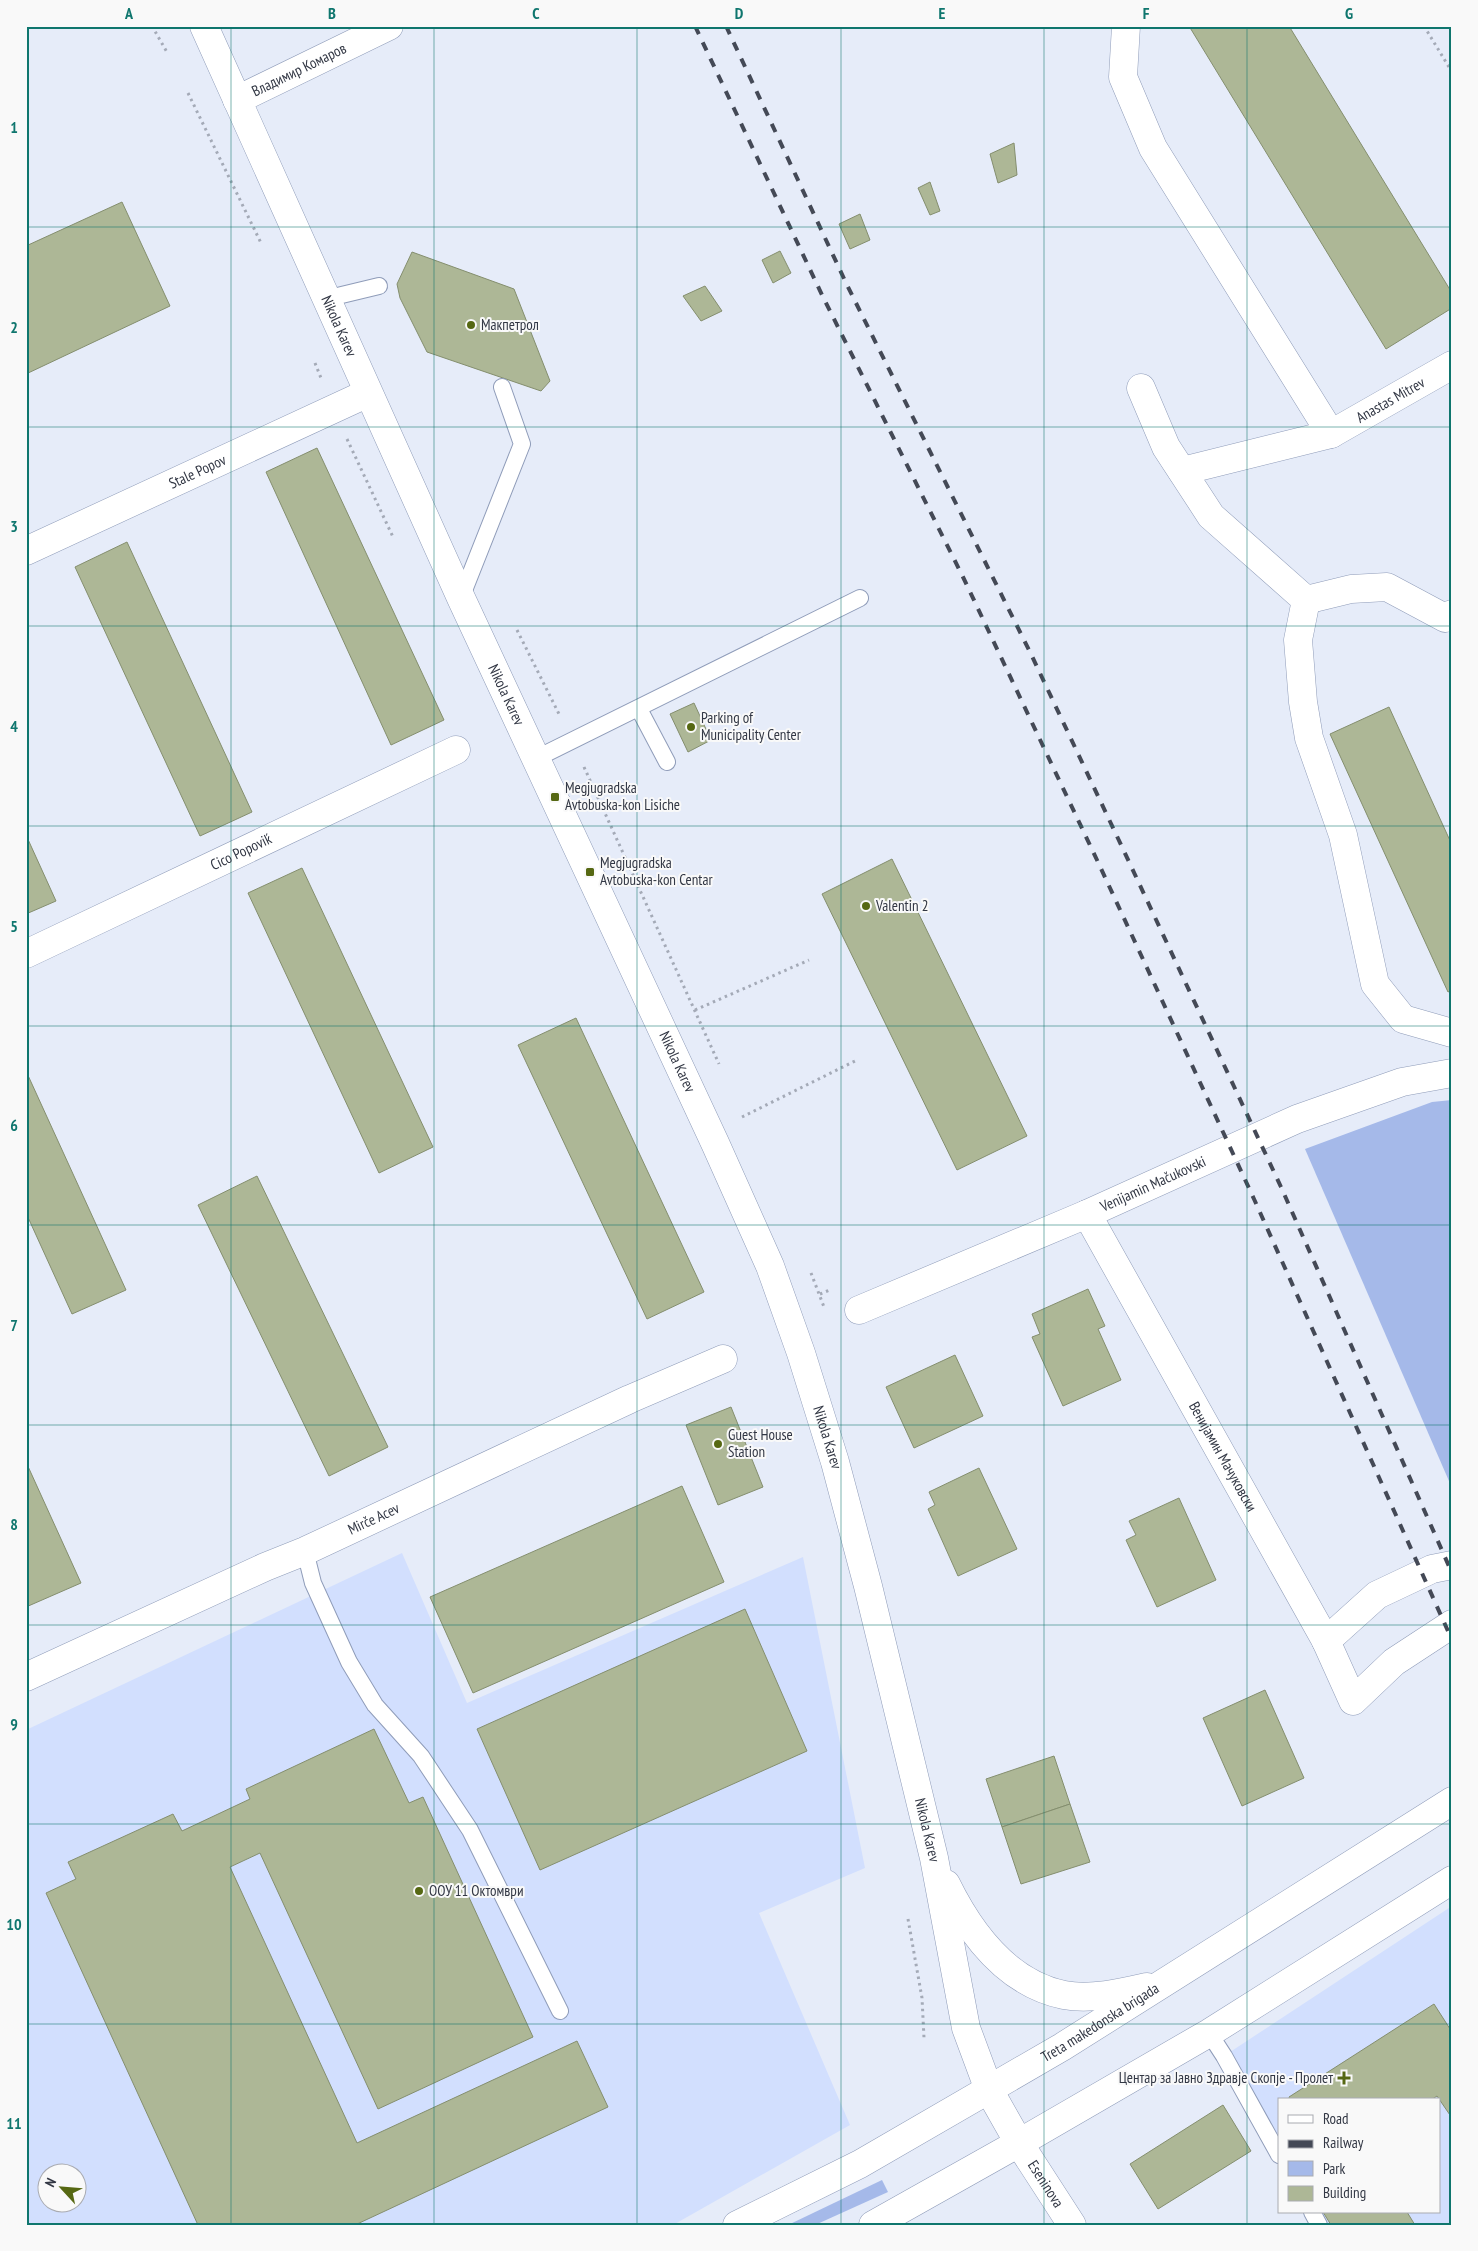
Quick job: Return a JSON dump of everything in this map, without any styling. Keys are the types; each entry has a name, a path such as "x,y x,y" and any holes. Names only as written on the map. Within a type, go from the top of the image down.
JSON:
{"street":[{"name":"Nikola Karev","path":"204,26 461,598 716,1143 770,1266 835,1462 868,1586 934,1858 966,2028 989,2090 1019,2143"},
{"name":"Владимир Комаров","path":"237,100 389,26"},
{"path":"1126,26 1123,76 1153,148 1331,434"},
{"name":"Anastas Mitrev","path":"1182,471 1331,434 1452,365"},
{"path":"1142,388 1166,447 1211,516 1306,600"},
{"name":"Stale Popov","path":"26,551 368,393"},
{"path":"1306,600 1351,589 1387,587 1448,616"},
{"path":"1306,600 1298,640 1303,702 1309,738 1343,835 1375,984 1403,1020 1452,1033"},
{"name":"Cico Popoviḱ","path":"26,954 456,750"},
{"name":"Venijamin Mačukovski","path":"859,1310 1086,1214 1297,1119 1402,1082 1452,1073"},
{"name":"Венијамин Мачуковски","path":"1086,1214 1326,1641 1353,1700 1394,1662 1452,1624"},
{"name":"Mirče Acev","path":"26,1677 723,1359"},
{"path":"1326,1641 1377,1595 1432,1569 1452,1565"},
{"name":"Treta makedonska brigada","path":"737,2225 860,2164 1062,2047 1452,1801"},
{"path":"934,1858 954,1899 976,1935 1005,1966 1020,1977 1039,1987 1064,1995 1109,1994 1161,1984"},
{"path":"873,2225 1209,2033 1452,1880"},
{"name":"Eseninova","path":"1019,2143 1072,2225"}],"lane":[{"path":"325,298 379,286"},
{"path":"461,598 522,444 502,387"},
{"path":"537,758 860,598"},
{"path":"639,709 667,762"},
{"path":"305,1551 313,1583 349,1662 375,1704 421,1756 470,1830 560,2011"},
{"path":"1209,2033 1224,2056 1278,2153"}],"path":[{"path":"152,26 168,54"},
{"path":"1424,26 1452,72"},
{"path":"188,93 264,250"},
{"path":"312,354 333,409 396,542"},
{"path":"695,1010 809,960"},
{"path":"742,1116 858,1060"},
{"path":"907,1914 922,1998 924,2038"}],"shaded area":[{"name":"ООУ 11 Октомври","path":"402,1553 467,1703 803,1557 865,1868 759,1913 850,2125 673,2225 26,2225 26,1730"},
{"name":"Центар за Јавно Здравје Скопје - Пролет","path":"1452,1906 1452,2225 1319,2225 1313,2214 1440,2214 1440,2098 1278,2098 1278,2153 1224,2056"}],"green space":[{"path":"1452,1100 1452,1488 1305,1149 1432,1102"},
{"path":"882,2180 888,2192 815,2225 788,2225"}],"building":[{"path":"1189,26 1289,26 1452,293 1452,308 1386,349"},
{"path":"1014,143 1017,175 998,183 990,154"},
{"path":"930,182 940,211 930,215 918,188"},
{"path":"122,202 170,306 26,374 26,246"},
{"path":"860,214 870,240 850,249 839,224"},
{"path":"780,251 791,273 773,283 762,260"},
{"name":"Макпетрол","path":"412,252 514,289 550,381 541,391 427,352 400,298 397,284"},
{"path":"705,286 722,311 701,321 683,296"},
{"path":"317,448 444,720 391,745 266,472"},
{"path":"127,542 252,812 200,836 75,567"},
{"name":"Parking of Municipality Center","path":"694,703 711,740 688,752 670,714"},
{"path":"1389,707 1452,845 1452,990 1448,992 1330,734"},
{"path":"26,835 56,901 26,914"},
{"path":"892,859 1027,1136 957,1170 822,894"},
{"path":"302,868 433,1147 379,1173 248,893"},
{"path":"576,1018 704,1292 647,1319 518,1045"},
{"path":"26,1071 126,1290 72,1314 26,1213"},
{"path":"257,1176 388,1447 329,1476 198,1205"},
{"path":"1088,1289 1105,1326 1098,1329 1121,1380 1063,1406 1032,1337 1040,1334 1032,1314"},
{"path":"955,1355 983,1416 914,1448 886,1387"},
{"path":"731,1407 763,1487 718,1505 686,1425"},
{"path":"26,1462 81,1583 26,1607"},
{"path":"979,1468 1017,1549 958,1576 928,1509 935,1505 929,1492"},
{"path":"682,1486 724,1582 473,1693 430,1597"},
{"path":"1179,1498 1216,1580 1157,1607 1126,1540 1136,1535 1129,1521"},
{"path":"745,1609 807,1751 540,1870 477,1729"},
{"path":"1265,1690 1304,1778 1242,1806 1203,1718"},
{"path":"374,1729 409,1803 423,1797 533,2037 378,2109 260,1853 230,1867 357,2143 577,2041 608,2107 355,2225 198,2225 46,1893 76,1879 68,1862 173,1814 182,1831 250,1799 246,1789"},
{"path":"1054,1756 1070,1804 1002,1827 986,1779"},
{"path":"1070,1804 1090,1862 1021,1884 1002,1827"},
{"path":"1434,2004 1452,2032 1452,2118 1437,2096 1434,2098 1289,2097"},
{"path":"1223,2105 1251,2151 1158,2209 1130,2164"},
{"path":"1324,2214 1408,2214 1415,2225 1331,2225"}],"railway":[{"path":"695,26 823,297 963,577 1097,860 1254,1199 1452,1640"},
{"path":"726,26 847,285 1030,652 1123,849 1281,1187 1452,1573"}],"place":[{"name":"Макпетрол","path":"471,325"},
{"name":"Parking of Municipality Center","path":"691,727"},
{"name":"Megjugradska Avtobuska-kon Lisiche","path":"555,797"},
{"name":"Megjugradska Avtobuska-kon Centar","path":"590,872"},
{"name":"Valentin 2","path":"866,906"},
{"name":"Guest House Station","path":"718,1444"},
{"name":"ООУ 11 Октомври","path":"419,1891"},
{"name":"Центар за Јавно Здравје Скопје - Пролет","path":"1344,2078"}]}
